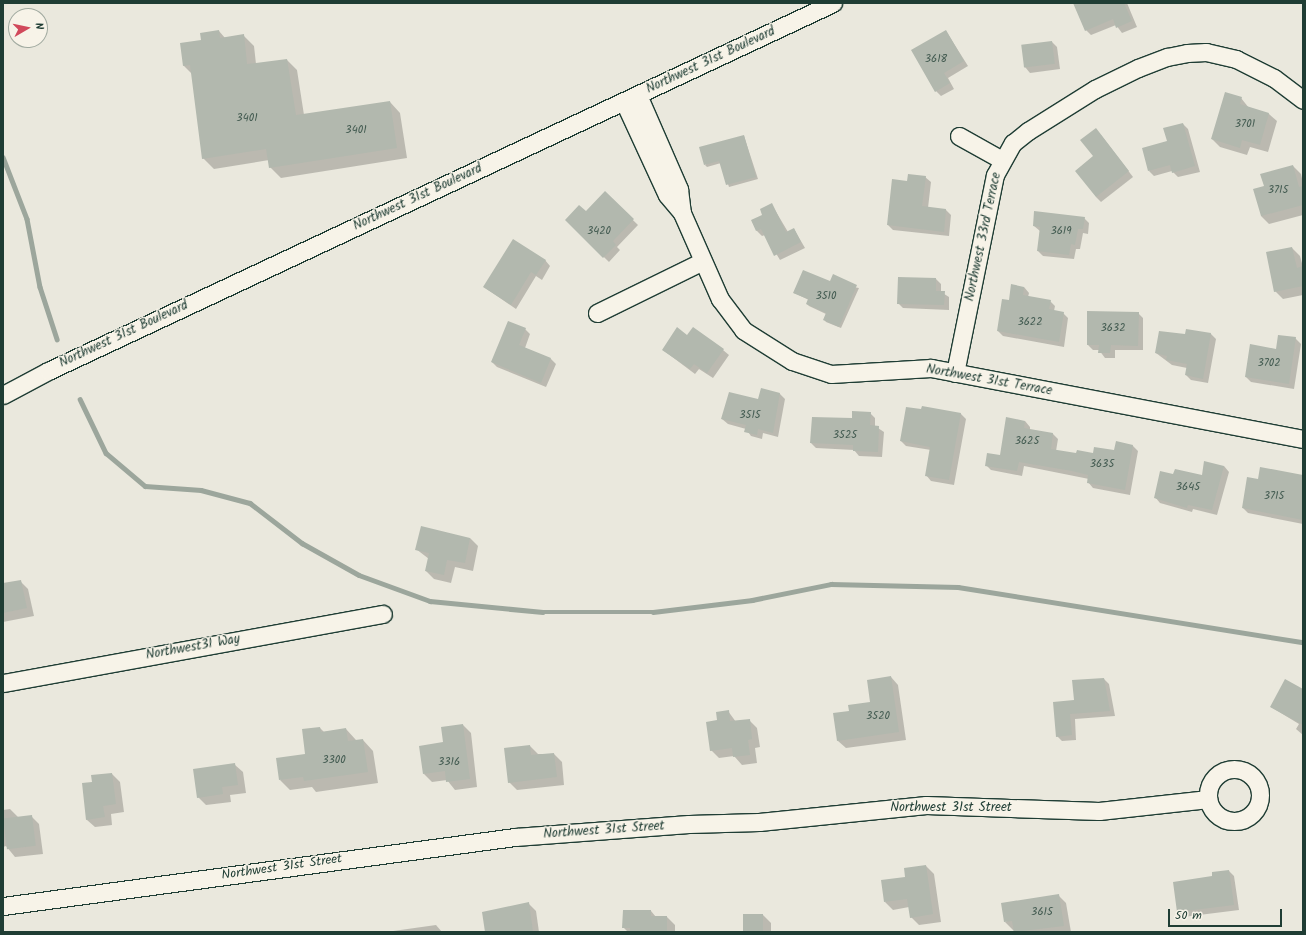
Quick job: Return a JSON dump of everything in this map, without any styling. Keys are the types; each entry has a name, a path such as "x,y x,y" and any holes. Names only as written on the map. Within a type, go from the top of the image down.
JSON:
{"street":[{"name":"Northwest 31st Boulevard","path":"3,395 61,365 833,3"},
{"name":"Northwest 33rd Terrace","path":"956,373 995,175 1002,160 1018,139 1061,108 1138,68 1174,56 1206,52 1225,55 1274,78 1303,100"},
{"name":"Northwest 31st Terrace","path":"631,99 667,195 682,213 701,262 720,299 743,330 792,361 831,374 931,368 1303,439"},
{"path":"959,136 1002,160"},
{"path":"597,313 701,262"},
{"name":"Northwest31 Way","path":"3,683 383,614"},
{"name":"Northwest 31st Street","path":"3,906 515,837 759,822 926,805 1099,810 1208,800"}],"building":[{"path":"1073,3 1124,3 1132,21 1116,28 1113,19 1085,31"},
{"path":"219,30 220,38 244,34 247,64 287,59 296,115 390,101 397,148 269,168 266,149 202,159 190,65 183,66 180,43 201,40 200,33"},
{"path":"946,30 964,61 944,73 950,83 935,92 911,50"},
{"path":"1052,41 1055,64 1024,68 1021,45"},
{"path":"1225,92 1242,97 1240,104 1269,113 1260,145 1242,140 1240,148 1211,139"},
{"path":"1183,123 1195,166 1172,173 1170,165 1148,171 1142,148 1167,141 1163,128"},
{"path":"1096,128 1129,171 1096,197 1075,171 1093,156 1080,140"},
{"path":"744,135 756,177 726,185 719,161 704,165 699,147"},
{"path":"1293,165 1299,187 1303,186 1303,205 1261,216 1253,189 1264,186 1260,174"},
{"path":"908,174 926,176 922,206 946,209 944,232 887,225 892,179 907,181"},
{"path":"605,191 634,219 613,241 616,245 603,258 565,220 579,205 586,211"},
{"path":"772,203 786,232 794,228 801,242 774,256 761,229 756,231 751,220 762,215 760,209"},
{"path":"1034,211 1085,217 1083,229 1078,229 1075,245 1071,244 1069,255 1037,251 1040,227 1033,226"},
{"path":"513,239 546,260 536,275 531,272 511,305 483,287"},
{"path":"1292,247 1297,268 1303,266 1303,286 1274,292 1266,252"},
{"path":"803,270 830,281 833,274 857,285 839,327 823,320 826,313 806,304 808,299 793,293"},
{"path":"898,277 936,278 936,291 945,291 944,305 897,304"},
{"path":"1011,284 1024,287 1023,295 1051,300 1049,309 1064,312 1059,342 997,331 1002,299 1009,300"},
{"path":"1087,311 1139,312 1138,346 1111,345 1110,353 1098,353 1099,345 1087,345"},
{"path":"508,321 526,328 519,345 551,358 541,383 491,362"},
{"path":"677,327 687,335 693,327 724,349 707,373 694,364 690,369 662,350"},
{"path":"1186,329 1211,333 1203,379 1185,375 1187,364 1166,360 1167,356 1155,353 1159,331 1185,334"},
{"path":"1278,335 1296,337 1289,384 1245,377 1250,344 1276,349"},
{"path":"761,388 780,393 773,433 758,429 757,435 744,432 746,425 721,419 729,392 758,399"},
{"path":"922,406 961,413 949,480 925,476 930,447 900,441 906,407 921,409"},
{"path":"852,411 871,412 870,425 879,426 878,452 853,451 853,445 810,443 812,417 852,418"},
{"path":"1006,417 1025,421 1024,428 1053,433 1051,449 1076,453 1077,450 1093,453 1094,447 1114,450 1116,441 1133,445 1125,490 1087,483 1088,475 1072,471 1019,462 1017,471 985,466 987,453 1000,455"},
{"path":"1204,461 1224,466 1212,510 1188,505 1187,508 1154,498 1160,471 1173,474 1175,469 1202,475"},
{"path":"1260,467 1303,475 1303,520 1242,508 1247,477 1258,479"},
{"path":"421,526 470,538 465,563 447,560 444,575 425,571 429,553 415,550"},
{"path":"21,580 27,608 3,613 3,583"},
{"path":"891,676 899,732 837,741 833,713 849,711 848,705 870,702 867,680"},
{"path":"1104,678 1110,711 1070,714 1072,735 1056,737 1053,702 1074,700 1072,680"},
{"path":"1285,679 1303,689 1303,725 1270,707"},
{"path":"729,710 730,721 750,719 752,739 748,740 750,755 733,757 732,748 710,751 706,722 717,720 716,712"},
{"path":"463,724 470,779 446,782 445,771 423,774 419,746 443,742 441,727"},
{"path":"320,727 321,732 346,728 348,741 363,739 368,772 304,781 303,777 279,780 276,758 305,754 302,729"},
{"path":"530,745 531,755 554,753 557,777 508,783 504,748"},
{"path":"235,763 238,785 222,787 223,794 197,798 193,769"},
{"path":"112,773 116,804 103,806 105,817 86,820 82,783 92,782 91,775"},
{"path":"32,815 36,846 7,849 3,819"},
{"path":"926,865 933,914 910,918 907,899 884,902 881,880 905,877 904,868"},
{"path":"1229,870 1234,905 1177,912 1173,882 1212,876 1212,872"},
{"path":"1059,894 1064,926 1014,932 1012,921 1004,922 1001,903"},
{"path":"529,902 533,932 485,932 482,912"},
{"path":"623,910 651,910 651,916 667,916 667,932 630,932 630,928 622,928"},
{"path":"743,914 763,914 763,932 743,932"}],"waterway":[{"path":"3,157 27,219 40,287 57,339"},
{"path":"80,399 106,453 145,486 201,490 250,503 302,543 359,575 430,601 542,612 653,612 752,600 831,584 958,587 1303,642"}]}
